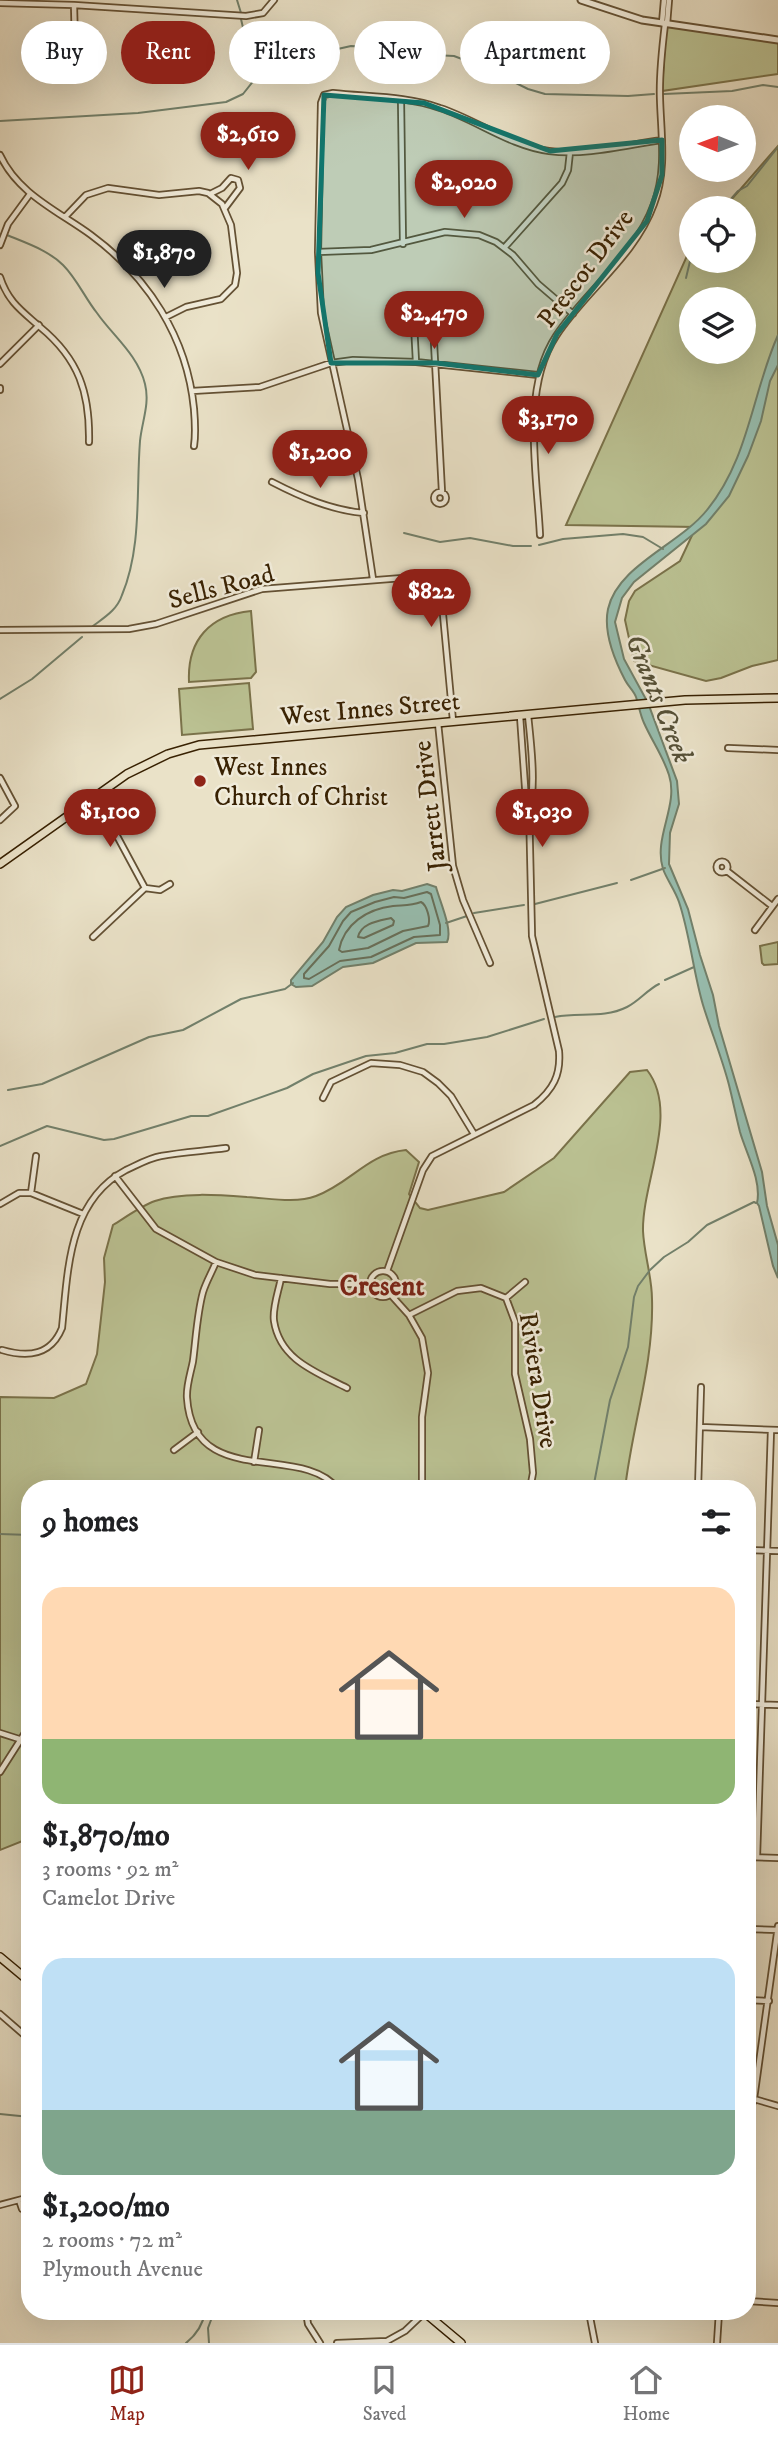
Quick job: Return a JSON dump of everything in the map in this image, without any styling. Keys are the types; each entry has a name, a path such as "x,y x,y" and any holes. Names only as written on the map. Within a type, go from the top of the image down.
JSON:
{"main road":[{"name":"West Innes Street","path":"0,864 127,775 154,760 199,745 714,698 778,698"},
{"path":"0,1957 21,1974"},
{"path":"434,2320 461,2343"}],"street":[{"path":"0,3 246,16 263,13 274,0"},
{"path":"581,0 634,18 778,40"},
{"name":"Prescot Drive","path":"540,535 534,410 538,375 550,346 573,314 635,241 657,197 662,175 660,86 667,0"},
{"path":"74,5 74,21"},
{"path":"373,579 364,513 321,313 318,252 321,103 324,95 333,93 424,103 444,109 524,145 550,151 570,152 662,140"},
{"path":"401,100 403,244"},
{"path":"504,248 556,192 566,177 570,152"},
{"path":"0,155 8,171 30,194 123,261 166,317 182,355 192,391 196,428 194,446"},
{"path":"210,194 222,188 231,178 238,180 240,188 225,208"},
{"path":"65,217 80,199 99,189 108,188 159,195 199,191 210,194 225,208 231,225 237,273 234,285 221,299 186,307 166,317"},
{"path":"0,245 8,224 30,194"},
{"path":"318,252 361,251 403,244 438,233 478,235 504,248 538,284 573,314"},
{"path":"0,277 12,303 39,325 65,352 82,382 89,409 89,442"},
{"path":"416,362 414,324 420,317 426,317 433,324 442,492"},
{"path":"0,364 39,325"},
{"path":"192,391 260,387 331,363 375,359 538,375"},
{"path":"272,482 312,500 343,510 364,513"},
{"name":"Sells Road","path":"0,630 129,629 156,624 262,589 425,575 438,583 441,593 453,721"},
{"path":"524,715 531,747 532,801 529,806"},
{"path":"387,1271 427,1162 437,1152 534,1105 546,1096 556,1081 560,1067 559,1051 532,936 529,806 526,801 523,747 524,715"},
{"name":"Jarrett Drive","path":"438,722 453,866 463,900 490,962"},
{"path":"523,747 531,747"},
{"path":"728,748 778,750"},
{"path":"0,778 15,806 0,820"},
{"path":"96,797 145,888"},
{"path":"727,871 772,906"},
{"path":"145,888 160,890 170,884"},
{"path":"93,937 145,888"},
{"path":"755,930 778,898"},
{"path":"323,1098 331,1082 371,1063 400,1065 424,1072 438,1083 451,1096 474,1134"},
{"path":"2,1350 15,1354 34,1354 56,1342 62,1328 75,1233 91,1199 115,1176 158,1156 226,1149"},
{"path":"31,1193 36,1156"},
{"path":"115,1176 156,1230 216,1262 255,1275 330,1284 370,1284"},
{"path":"0,1203 19,1193 31,1193 83,1214"},
{"path":"216,1262 203,1291 187,1396 191,1418 198,1432 217,1451 254,1462 316,1472 330,1480"},
{"path":"387,1271 394,1276 397,1284 391,1295 383,1298 375,1295 370,1284 375,1273 387,1271"},
{"path":"281,1278 274,1319 282,1345 300,1363 347,1388"},
{"path":"506,1298 525,1282"},
{"name":"Riviera Drive","path":"409,1315 457,1291 481,1288 506,1298 514,1322 515,1374 530,1439 532,1480"},
{"path":"391,1295 409,1315 422,1338 428,1373 422,1417 422,1480"},
{"path":"698,1480 701,1387"},
{"path":"700,1427 778,1430"},
{"path":"254,1462 259,1430"},
{"path":"771,1430 757,1857 778,1858"},
{"path":"174,1450 198,1432"},
{"path":"756,1550 778,1551"},
{"path":"756,1705 778,1705"},
{"path":"0,1733 19,1739"},
{"path":"0,1772 21,1736"},
{"path":"756,1929 778,1928 756,2086"},
{"path":"756,2000 769,2001"},
{"path":"0,2014 21,2032"},
{"path":"756,2100 778,2106"},
{"path":"0,2206 19,2200 21,2206"},
{"path":"756,2302 778,2303"},
{"path":"307,2320 320,2343"},
{"path":"337,2343 387,2341 416,2320"},
{"path":"591,2320 595,2343"},
{"path":"717,2343 718,2320"}],"highlighted area":[{"path":"324,95 424,103 550,151 662,140 662,175 647,221 557,334 538,375 436,363 331,363 318,273"}],"green space":[{"path":"666,26 778,42 778,74 662,91"},
{"path":"778,146 778,660 706,681 634,661 625,620 629,601 635,591 680,561 696,527 566,525 679,273 756,273 756,196 734,196 747,182 756,182 756,171"},
{"path":"251,611 256,672 251,678 189,682 192,654 204,632 224,618"},
{"path":"249,683 253,729 182,735 179,689"},
{"path":"778,942 778,964 764,965 760,946"},
{"path":"647,1070 656,1087 660,1126 643,1231 652,1291 650,1347 626,1480 21,1480 21,1842 0,1850 0,1397 54,1398 86,1384 97,1354 105,1282 104,1258 113,1225 150,1203 176,1196 213,1195 290,1200 316,1196 380,1157 406,1150 419,1162 409,1194 420,1208 428,1210 504,1192 554,1158 630,1072"}],"water":[{"path":"778,335 778,365 770,381 761,421 729,496 706,524 634,582 622,598 615,622 624,659 648,703 677,781 679,804 670,833 669,864 688,909 762,1172 767,1206 778,1245 778,1278 757,1203 755,1176 703,1005 683,915 663,869 661,845 671,798 669,775 644,723 635,695 613,655 607,618 614,594 624,580 695,522 721,490 741,448"},
{"path":"427,884 436,887 447,923 447,942 416,943 373,963 343,967 312,986 296,987 291,984 291,980 323,942 346,907 373,895"}],"waterway":[{"path":"237,0 241,13"},
{"path":"0,121 138,113 226,102 243,94 262,70 271,64 351,46 454,56 545,94 654,94"},
{"path":"664,94 732,91 763,85 778,87"},
{"path":"734,196 747,186 778,147"},
{"path":"7,235 44,251 63,265 131,355 145,384 146,406 140,441 133,558 120,600 110,613 93,626"},
{"path":"686,278 687,273"},
{"path":"404,533 440,542 470,538 513,546 531,546"},
{"path":"539,545 563,539 623,534 643,537 663,549"},
{"path":"0,699 32,679 82,637"},
{"path":"631,880 665,868"},
{"path":"535,904 617,883"},
{"path":"474,913 524,905"},
{"path":"446,923 467,916"},
{"path":"665,980 694,967"},
{"path":"8,1090 42,1084 149,1037 183,1030 241,999 285,989 293,983"},
{"path":"555,1017 618,1011 631,1005 659,984"},
{"path":"0,1146 47,1126 104,1140 114,1139 191,1116 208,1116 366,1056 395,1053 427,1044 487,1037 544,1019"},
{"path":"595,1480 610,1400 628,1347 634,1297 638,1286 664,1257 688,1242 707,1225 756,1203"},
{"path":"0,1534 21,1535"},
{"path":"0,2114 21,2116"},
{"path":"186,2343 203,2320"},
{"path":"209,2343 208,2328 211,2320"}],"place":[{"name":"West Innes Church of Christ","path":"200,781"}],"district":[{"name":"Cresent","path":"382,1285"}],"water label":[{"name":"Grants Creek","path":"660,698"}]}
